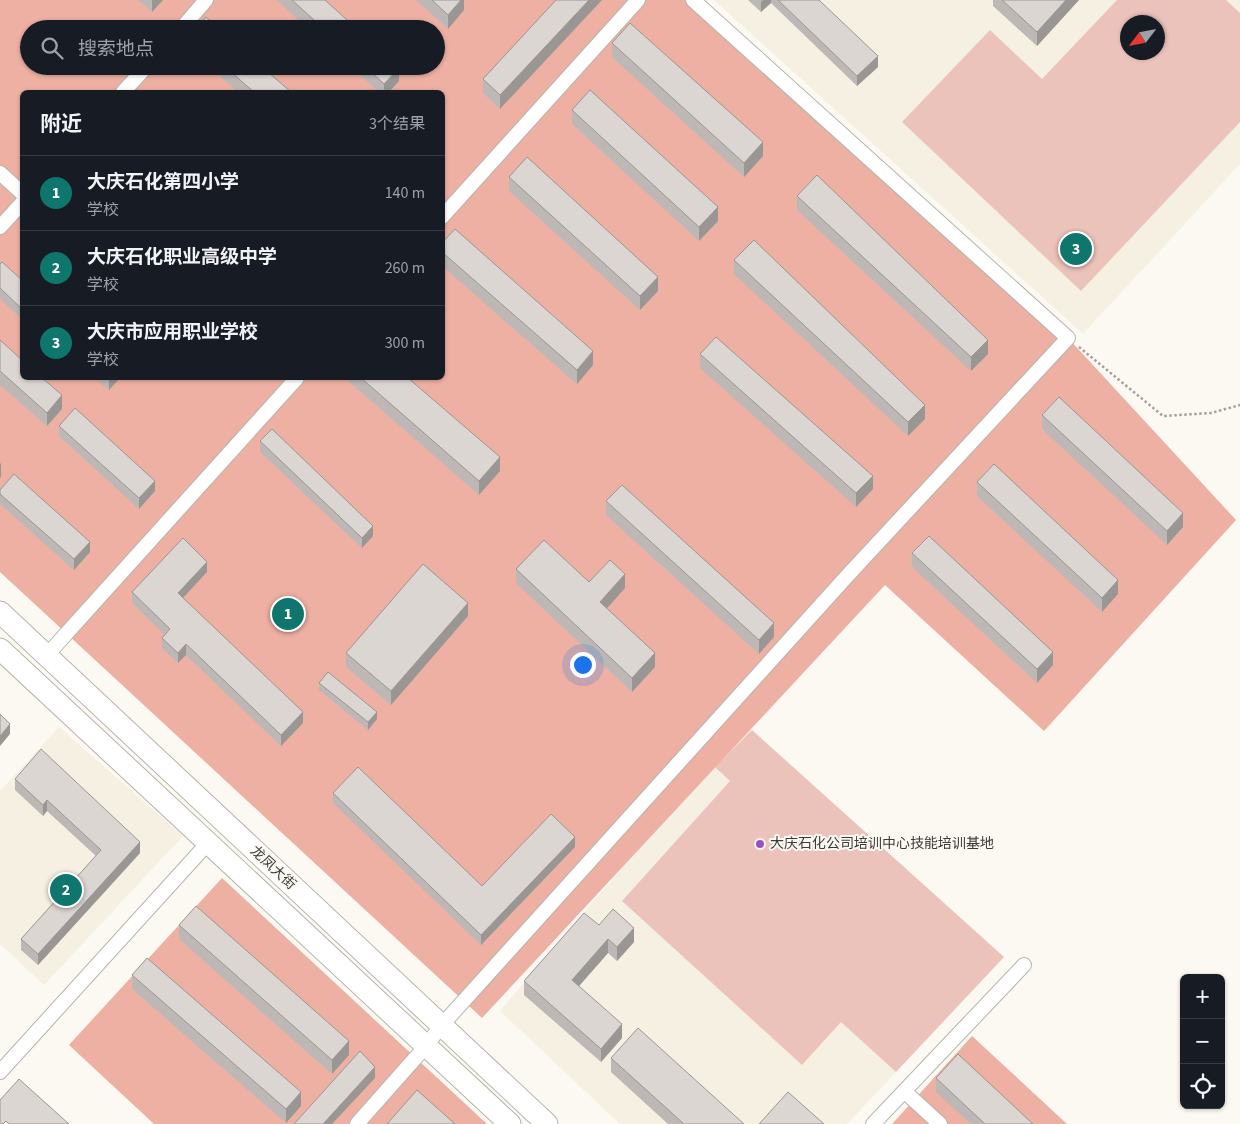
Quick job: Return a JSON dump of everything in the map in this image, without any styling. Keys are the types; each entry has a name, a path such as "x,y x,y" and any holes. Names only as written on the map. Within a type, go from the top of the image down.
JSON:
{"main road":[{"name":"龙凤大街","path":"0,612 547,1124"},
{"name":"龙凤大街","path":"0,649 510,1124"}],"street":[{"path":"189,20 206,0"},
{"path":"445,214 638,0"},
{"path":"357,1124 426,1046 441,1026 841,582 1068,338 693,0"},
{"path":"126,90 140,75"},
{"path":"0,172 20,191"},
{"path":"0,227 20,205"},
{"path":"47,655 296,380"},
{"path":"0,1072 208,843"},
{"path":"873,1124 1024,965"},
{"path":"904,1091 940,1124"}],"path":[{"path":"1068,338 1163,416 1211,413 1240,405"}],"shaded area":[{"path":"0,0 693,0 1068,338 1236,520 1044,731 885,585 482,1018 0,572"},
{"path":"714,0 1240,0 1240,164 1083,334"},
{"path":"1117,0 1226,0 1240,13 1240,122 1081,291 902,122 990,30 1042,79"},
{"name":"大庆石化公司培训中心技能培训基地","path":"745,724 1004,957 847,1124 620,1124 500,1011"},
{"path":"59,727 183,836 44,985 0,944 0,791"},
{"path":"752,730 1004,957 896,1072 841,1022 802,1065 622,901 730,781 715,767"},
{"path":"222,878 487,1124 154,1124 69,1045"},
{"path":"972,1036 1067,1124 892,1124"}],"building":[{"path":"292,0 325,0 347,20 314,20"},
{"path":"432,0 461,0 448,15"},
{"path":"556,0 589,0 500,95 483,79"},
{"path":"778,0 819,0 878,56 857,76"},
{"path":"1002,0 1066,0 1037,32"},
{"path":"630,23 763,142 744,163 612,43"},
{"path":"234,75 271,75 289,90 252,90"},
{"path":"374,75 392,75 384,84"},
{"path":"590,90 718,207 699,227 572,110"},
{"path":"527,157 658,277 640,296 509,177"},
{"path":"817,175 988,340 971,357 797,196"},
{"path":"455,229 593,351 577,370 445,255 445,240"},
{"path":"754,240 925,405 908,422 734,260"},
{"path":"2,262 20,278 20,307 0,288 0,264"},
{"path":"716,337 873,476 856,493 700,354"},
{"path":"0,340 20,358 20,380 44,380 62,395 47,413 0,371"},
{"path":"363,380 410,380 500,457 479,481"},
{"path":"1059,397 1183,513 1167,531 1042,415"},
{"path":"75,408 155,481 139,498 59,426"},
{"path":"272,429 373,526 362,538 260,441"},
{"path":"994,464 1118,580 1102,598 977,482"},
{"path":"14,474 90,542 74,559 0,494 0,490"},
{"path":"622,485 774,623 759,640 606,501"},
{"path":"929,536 1053,652 1037,669 912,553"},
{"path":"183,538 207,562 178,593 303,712 281,735 186,644 178,653 162,638 170,629 132,592"},
{"path":"544,540 589,582 610,560 625,574 600,602 655,653 632,678 516,569"},
{"path":"423,564 468,603 391,691 346,653"},
{"path":"328,672 377,712 368,722 319,683"},
{"path":"0,714 10,724 0,736"},
{"path":"41,749 140,842 38,954 21,939 101,850 47,800 43,805 15,779"},
{"path":"358,767 482,886 551,814 575,837 481,935 333,793"},
{"path":"196,906 349,1041 332,1060 179,925"},
{"path":"613,909 634,928 617,947 608,939 572,980 622,1024 601,1049 524,981 584,913 599,925"},
{"path":"147,958 301,1092 286,1109 132,975"},
{"path":"638,1028 744,1124 684,1124 611,1058"},
{"path":"360,1051 375,1067 323,1124 294,1124"},
{"path":"958,1054 1033,1124 985,1124 936,1078"},
{"path":"19,1079 69,1124 9,1124 6,1121 0,1124 0,1100"},
{"path":"417,1090 455,1124 387,1124"},
{"path":"788,1092 824,1124 759,1124"}],"place":[{"name":"大庆市应用职业学校","path":"1076,249"},
{"name":"大庆石化第四小学","path":"288,614"},
{"name":"大庆石化公司培训中心技能培训基地","path":"760,844"},
{"name":"大庆石化职业高级中学","path":"66,890"}]}
